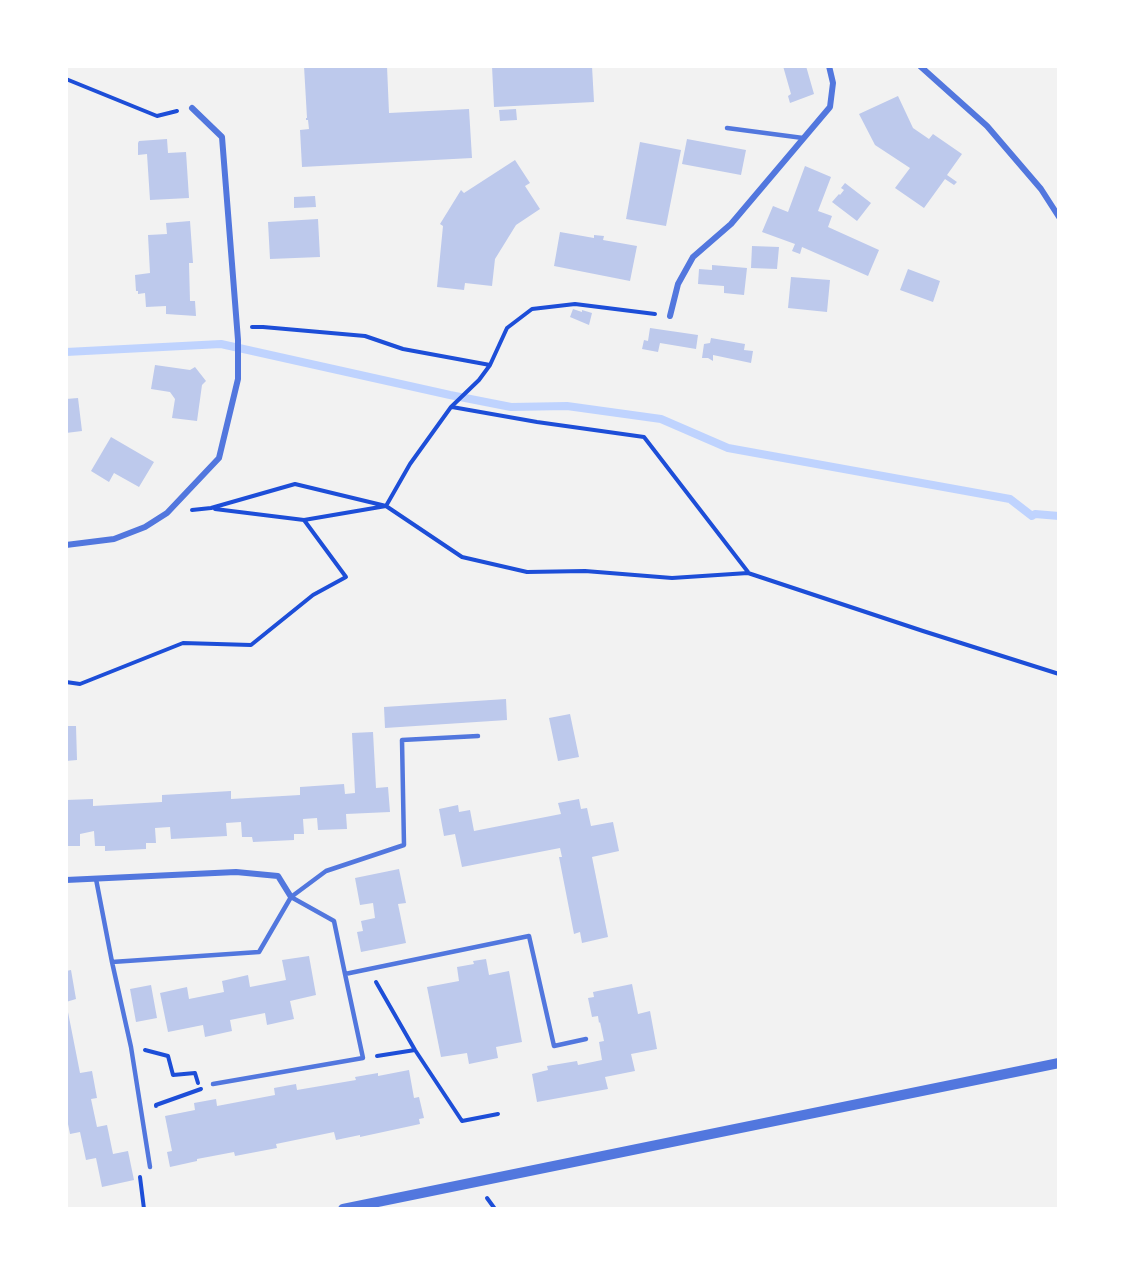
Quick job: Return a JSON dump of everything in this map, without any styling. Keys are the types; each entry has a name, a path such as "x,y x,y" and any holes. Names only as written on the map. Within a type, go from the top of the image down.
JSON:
{"street":[{"path":"670,316 678,284 693,257 731,224 830,107 833,84 829,66"},
{"path":"920,66 987,126 1041,189 1059,217"},
{"path":"66,545 114,539 145,527 167,513 219,458 238,379 238,339 222,137 192,108"},
{"path":"66,880 236,872 278,876 291,897"},
{"path":"343,1209 1059,1063"}],"lane":[{"path":"727,128 803,138"},
{"path":"112,962 259,952 291,897 326,871 405,845 402,740 478,736"},
{"path":"96,879 131,1047 150,1167"},
{"path":"213,1084 363,1058 334,921 291,897"},
{"path":"345,974 529,936 554,1046 586,1039"}],"path":[{"path":"66,79 157,116 192,108"},
{"path":"211,508 304,520 386,506 410,465 451,407 479,380 490,365 507,328 532,309 575,304 670,316"},
{"path":"236,328 263,327 364,336 403,349 490,365"},
{"path":"451,407 644,437 748,573"},
{"path":"167,513 211,508 295,484 386,506 462,557 527,572 585,572 672,578 748,573 1059,674"},
{"path":"66,682 80,684 183,643 251,645 313,595 346,577 304,520"},
{"path":"369,970 415,1050 462,1121 498,1114"},
{"path":"363,1058 415,1050"},
{"path":"168,1056 173,1075 195,1073 201,1089"},
{"path":"158,1116 156,1105 213,1084"},
{"path":"144,1209 140,1169 150,1167"},
{"path":"485,1195 495,1209"}],"building":[{"path":"304,66 387,66 389,113 469,109 472,158 302,167 300,130 309,129 308,120 306,120"},
{"path":"492,66 592,66 594,102 494,107"},
{"path":"783,66 806,66 814,94 790,103 788,96 791,94"},
{"path":"898,96 913,128 929,139 933,134 962,154 947,175 957,182 954,185 945,179 924,208 895,188 910,168 875,145 859,114"},
{"path":"516,109 517,120 500,121 499,110"},
{"path":"167,139 168,153 186,152 189,198 150,200 147,154 138,155 138,143 139,141"},
{"path":"687,139 746,150 741,175 682,164"},
{"path":"640,142 681,150 666,226 626,219"},
{"path":"515,160 530,183 525,186 540,209 516,225 495,259 492,286 465,283 464,290 437,287 443,226 440,224 461,190 464,193"},
{"path":"805,166 831,177 818,211 832,216 828,227 879,250 868,276 802,247 800,254 792,251 795,244 762,232 773,206 788,212"},
{"path":"845,183 871,203 857,221 832,202 844,190 841,188"},
{"path":"315,196 316,207 294,208 294,197"},
{"path":"318,219 320,257 270,259 268,222"},
{"path":"190,221 193,263 189,263 190,301 195,301 196,316 166,314 166,306 146,307 145,293 138,294 136,291 135,275 150,273 148,235 167,234 166,223"},
{"path":"560,232 594,238 594,235 604,236 603,240 637,246 630,281 554,266"},
{"path":"752,246 779,247 777,269 751,268"},
{"path":"712,265 747,268 744,295 724,293 724,286 698,284 699,269 712,270"},
{"path":"908,269 940,281 933,302 900,290"},
{"path":"791,277 830,280 827,312 788,308"},
{"path":"573,309 592,313 589,325 570,317"},
{"path":"650,328 698,335 696,349 660,343 658,352 642,349 644,340 648,341"},
{"path":"711,338 745,344 744,350 753,351 751,363 713,355 713,361 702,358 704,344 710,343"},
{"path":"155,365 190,370 195,367 206,381 202,385 197,421 172,418 175,399 170,392 151,389"},
{"path":"78,398 82,431 66,433 66,399"},
{"path":"111,437 154,462 139,487 114,473 109,482 91,471"},
{"path":"506,699 507,720 385,728 384,707"},
{"path":"570,714 579,757 558,761 549,718"},
{"path":"66,726 76,726 77,760 66,761"},
{"path":"373,732 376,788 388,787 390,812 346,814 347,829 318,830 317,818 303,819 304,834 294,834 294,840 253,842 252,837 242,837 241,822 226,823 227,836 171,839 170,827 155,828 156,843 146,843 146,849 105,851 105,846 95,846 94,831 80,834 80,846 66,846 66,800 93,799 93,806 162,802 162,795 231,791 231,799 300,795 300,787 344,784 345,794 355,793 352,733"},
{"path":"579,799 581,809 587,808 591,826 613,822 619,851 592,857 608,937 582,943 580,932 574,934 559,857 562,857 560,848 462,867 455,834 444,836 439,809 458,805 459,812 470,810 474,831 561,814 558,803"},
{"path":"399,869 406,903 398,904 406,943 361,952 357,932 363,931 361,921 375,918 373,903 360,905 355,878"},
{"path":"309,956 316,995 290,1001 294,1019 267,1025 265,1013 230,1020 232,1031 205,1037 203,1025 168,1032 160,993 187,987 189,999 224,992 222,981 248,975 250,987 286,980 282,960"},
{"path":"486,959 489,975 509,971 522,1042 496,1047 498,1058 469,1064 467,1053 441,1057 427,987 459,981 457,967"},
{"path":"71,970 76,999 66,1002 66,971"},
{"path":"632,984 638,1014 650,1011 657,1049 631,1054 635,1071 605,1077 608,1089 537,1102 532,1074 548,1070 547,1066 577,1061 578,1065 602,1060 599,1042 604,1041 600,1022 598,1016 592,1017 588,998 594,997 593,992"},
{"path":"151,985 157,1018 136,1022 130,989"},
{"path":"67,1007 80,1073 92,1071 97,1098 91,1099 97,1127 107,1125 113,1154 128,1151 134,1180 102,1187 96,1158 86,1160 80,1132 70,1134 66,1114"},
{"path":"409,1070 414,1098 419,1097 424,1118 419,1119 420,1124 336,1140 334,1132 276,1144 277,1148 235,1156 234,1152 170,1167 167,1152 172,1151 165,1116 195,1110 194,1103 216,1099 217,1106 275,1095 274,1088 296,1084 297,1090 356,1080 355,1077 378,1073 378,1076"}],"waterway":[{"path":"66,352 221,344 511,407 567,406 661,419 728,448 1010,499 1032,516 1035,514 1059,516"}]}
